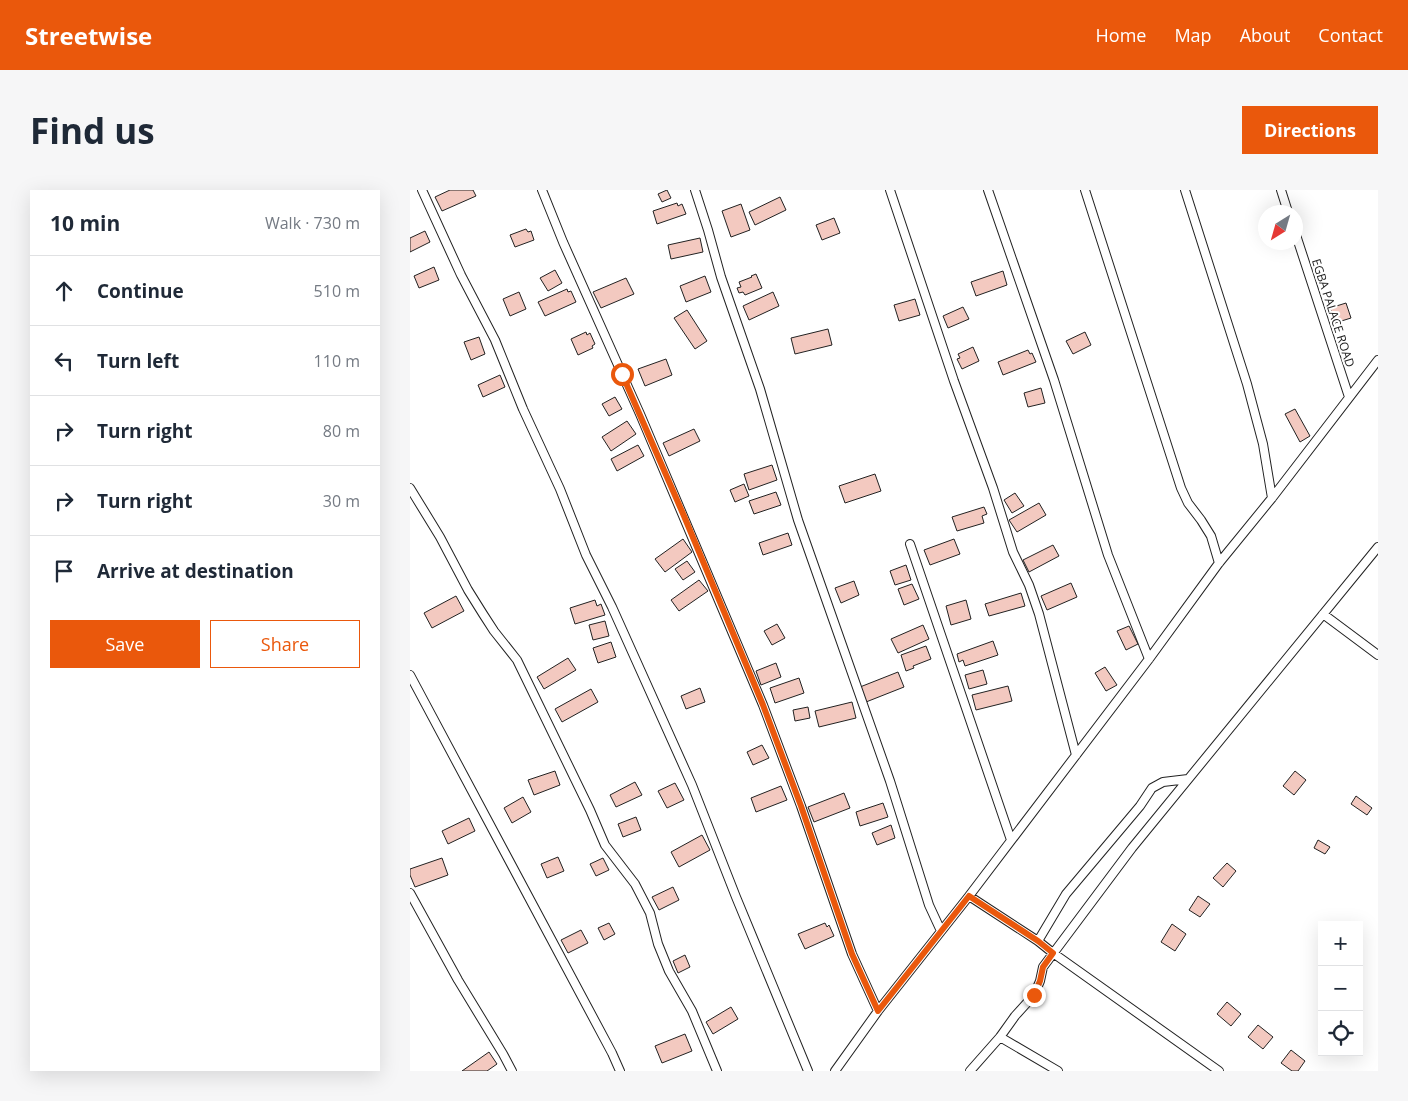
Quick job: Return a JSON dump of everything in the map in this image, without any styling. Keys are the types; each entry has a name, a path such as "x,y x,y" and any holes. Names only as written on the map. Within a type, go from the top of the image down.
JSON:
{"street":[{"path":"422,190 461,275 495,340 523,409 560,489 586,555 612,607 692,785 808,1071"},
{"path":"542,190 586,296 640,414 763,705 801,806 852,954 878,1011"},
{"path":"695,190 721,277 760,389 798,520 890,781 929,905 941,931"},
{"path":"890,190 954,381 993,488 1013,552 1029,585 1039,614 1076,755"},
{"path":"988,190 1054,380 1108,554 1149,659"},
{"path":"1085,190 1181,488 1211,536 1219,563"},
{"path":"1185,190 1247,384 1263,444 1272,498"},
{"path":"1280,190 1285,205"},
{"name":"EGBA PALACE ROAD","path":"1301,250 1349,398"},
{"path":"835,1071 878,1011 969,896 1149,659 1219,563 1272,498 1378,360"},
{"path":"410,488 440,537 468,590 494,631 517,660 605,845 635,884 650,913 658,944 669,972 692,1011 717,1071"},
{"path":"910,544 1011,840"},
{"path":"970,1071 1034,995 1043,967 1132,848 1378,547"},
{"path":"1323,614 1378,655"},
{"path":"410,675 620,1071"},
{"path":"1038,941 1066,894 1140,806 1152,788 1163,782 1188,779"},
{"path":"410,893 458,980 512,1071"},
{"path":"969,896 1038,941 1218,1071"},
{"path":"1000,1037 1058,1071"}],"building":[{"path":"450,190 473,190 476,196 442,211 435,197"},
{"path":"667,190 671,198 662,202 658,194"},
{"path":"780,197 786,210 755,225 749,212"},
{"path":"677,203 678,206 682,204 686,214 657,224 653,211"},
{"path":"741,204 750,230 731,237 722,211"},
{"path":"834,218 840,233 822,240 816,225"},
{"path":"526,229 528,232 531,231 534,240 515,247 510,235"},
{"path":"425,231 430,242 410,252 410,238"},
{"path":"700,238 703,252 671,259 668,245"},
{"path":"434,267 439,280 419,288 414,276"},
{"path":"555,270 562,283 548,291 540,278"},
{"path":"1003,271 1007,285 976,296 971,282"},
{"path":"756,274 762,288 745,295 743,292 739,293 737,288 741,287 739,282"},
{"path":"705,276 711,292 686,302 680,286"},
{"path":"626,278 634,294 601,308 593,292"},
{"path":"567,289 568,292 571,291 576,302 545,316 538,302"},
{"path":"519,292 526,309 510,316 503,299"},
{"path":"773,292 779,306 749,320 743,306"},
{"path":"915,299 920,315 899,321 894,305"},
{"path":"1346,303 1351,318 1335,323 1330,308"},
{"path":"963,307 969,319 948,328 943,316"},
{"path":"687,310 707,341 695,349 674,318"},
{"path":"828,329 832,345 795,354 791,338"},
{"path":"586,332 587,335 590,333 595,344 592,346 593,348 578,355 571,339"},
{"path":"1085,332 1091,345 1073,354 1066,341"},
{"path":"479,337 485,354 471,360 464,342"},
{"path":"973,347 979,361 962,369 957,359 960,358 958,354"},
{"path":"1028,350 1030,354 1032,353 1036,362 1003,375 998,362"},
{"path":"666,359 672,375 645,386 638,369"},
{"path":"500,375 505,387 483,397 478,385"},
{"path":"1041,388 1045,403 1028,407 1024,393"},
{"path":"615,397 622,409 609,416 602,404"},
{"path":"1295,409 1310,436 1300,442 1285,414"},
{"path":"627,421 636,434 611,451 602,437"},
{"path":"694,429 700,441 669,456 663,443"},
{"path":"638,445 644,456 617,471 611,459"},
{"path":"772,465 777,480 749,490 744,474"},
{"path":"875,474 881,491 845,503 839,486"},
{"path":"744,484 749,496 735,502 730,490"},
{"path":"776,492 781,505 754,514 749,501"},
{"path":"1015,493 1024,506 1012,513 1004,500"},
{"path":"1039,503 1046,515 1017,532 1009,520"},
{"path":"984,507 987,514 982,516 984,523 957,531 952,517"},
{"path":"788,533 792,545 763,555 759,543"},
{"path":"683,539 692,552 665,572 655,559"},
{"path":"954,539 960,554 930,565 924,550"},
{"path":"1053,545 1059,556 1029,572 1023,560"},
{"path":"687,561 695,572 683,580 675,569"},
{"path":"906,565 911,580 895,585 890,571"},
{"path":"699,580 708,591 679,611 671,600"},
{"path":"854,581 859,595 841,603 835,588"},
{"path":"1071,583 1077,597 1047,610 1041,596"},
{"path":"912,584 919,599 904,605 898,589"},
{"path":"1021,593 1025,606 989,616 985,604"},
{"path":"456,596 464,611 432,628 424,613"},
{"path":"595,600 597,606 601,604 605,615 575,624 570,608"},
{"path":"966,600 971,619 951,625 946,606"},
{"path":"605,621 609,636 593,640 589,625"},
{"path":"777,624 785,638 772,645 764,631"},
{"path":"923,625 929,639 898,653 891,639"},
{"path":"1129,626 1138,644 1126,650 1117,631"},
{"path":"993,641 998,655 965,666 963,660 959,662 957,654"},
{"path":"611,642 616,657 598,663 593,648"},
{"path":"926,646 931,659 906,671 901,655"},
{"path":"568,658 576,670 544,689 537,677"},
{"path":"776,663 781,677 761,685 756,671"},
{"path":"1105,667 1117,685 1106,691 1095,673"},
{"path":"983,670 987,684 969,689 965,675"},
{"path":"898,672 904,687 866,702 860,687"},
{"path":"799,678 804,693 775,703 770,688"},
{"path":"1008,686 1012,701 976,710 972,695"},
{"path":"700,688 705,702 686,709 681,696"},
{"path":"591,689 598,702 562,722 555,709"},
{"path":"852,702 856,718 819,727 815,711"},
{"path":"808,707 810,718 795,721 793,710"},
{"path":"762,745 769,758 753,765 747,752"},
{"path":"555,771 560,785 534,795 528,780"},
{"path":"1295,771 1306,780 1294,795 1283,786"},
{"path":"635,782 642,795 616,807 610,795"},
{"path":"675,783 684,800 667,808 658,791"},
{"path":"781,786 787,800 756,812 751,798"},
{"path":"844,793 850,808 814,822 808,807"},
{"path":"1356,796 1372,808 1367,815 1351,804"},
{"path":"523,797 531,812 512,823 504,808"},
{"path":"883,803 888,817 860,826 856,812"},
{"path":"636,817 641,830 623,837 618,824"},
{"path":"469,818 475,831 448,844 442,831"},
{"path":"891,825 895,838 877,845 872,833"},
{"path":"702,835 710,850 679,867 671,852"},
{"path":"1318,840 1330,847 1325,854 1314,848"},
{"path":"558,857 564,871 547,878 541,864"},
{"path":"442,858 448,875 415,887 410,875 410,869"},
{"path":"603,858 609,870 596,876 590,864"},
{"path":"1227,863 1236,871 1223,887 1213,878"},
{"path":"673,887 679,900 659,910 652,897"},
{"path":"1198,896 1210,904 1200,917 1189,910"},
{"path":"609,923 615,934 604,940 598,928"},
{"path":"825,923 827,927 829,925 834,936 805,949 798,934"},
{"path":"1172,924 1186,934 1175,951 1161,942"},
{"path":"581,930 588,943 568,953 561,940"},
{"path":"685,955 690,967 678,973 673,961"},
{"path":"1227,1002 1241,1014 1231,1026 1217,1014"},
{"path":"731,1007 738,1019 713,1034 706,1022"},
{"path":"1258,1025 1273,1037 1263,1049 1248,1037"},
{"path":"685,1034 692,1051 662,1063 655,1046"},
{"path":"1291,1050 1305,1061 1298,1071 1292,1071 1281,1063"},
{"path":"489,1052 497,1064 487,1071 462,1071"}],"route":[{"path":"622,374 763,705 801,806 852,954 878,1011 969,896 1038,941 1053,953 1043,967 1034,995"}]}
